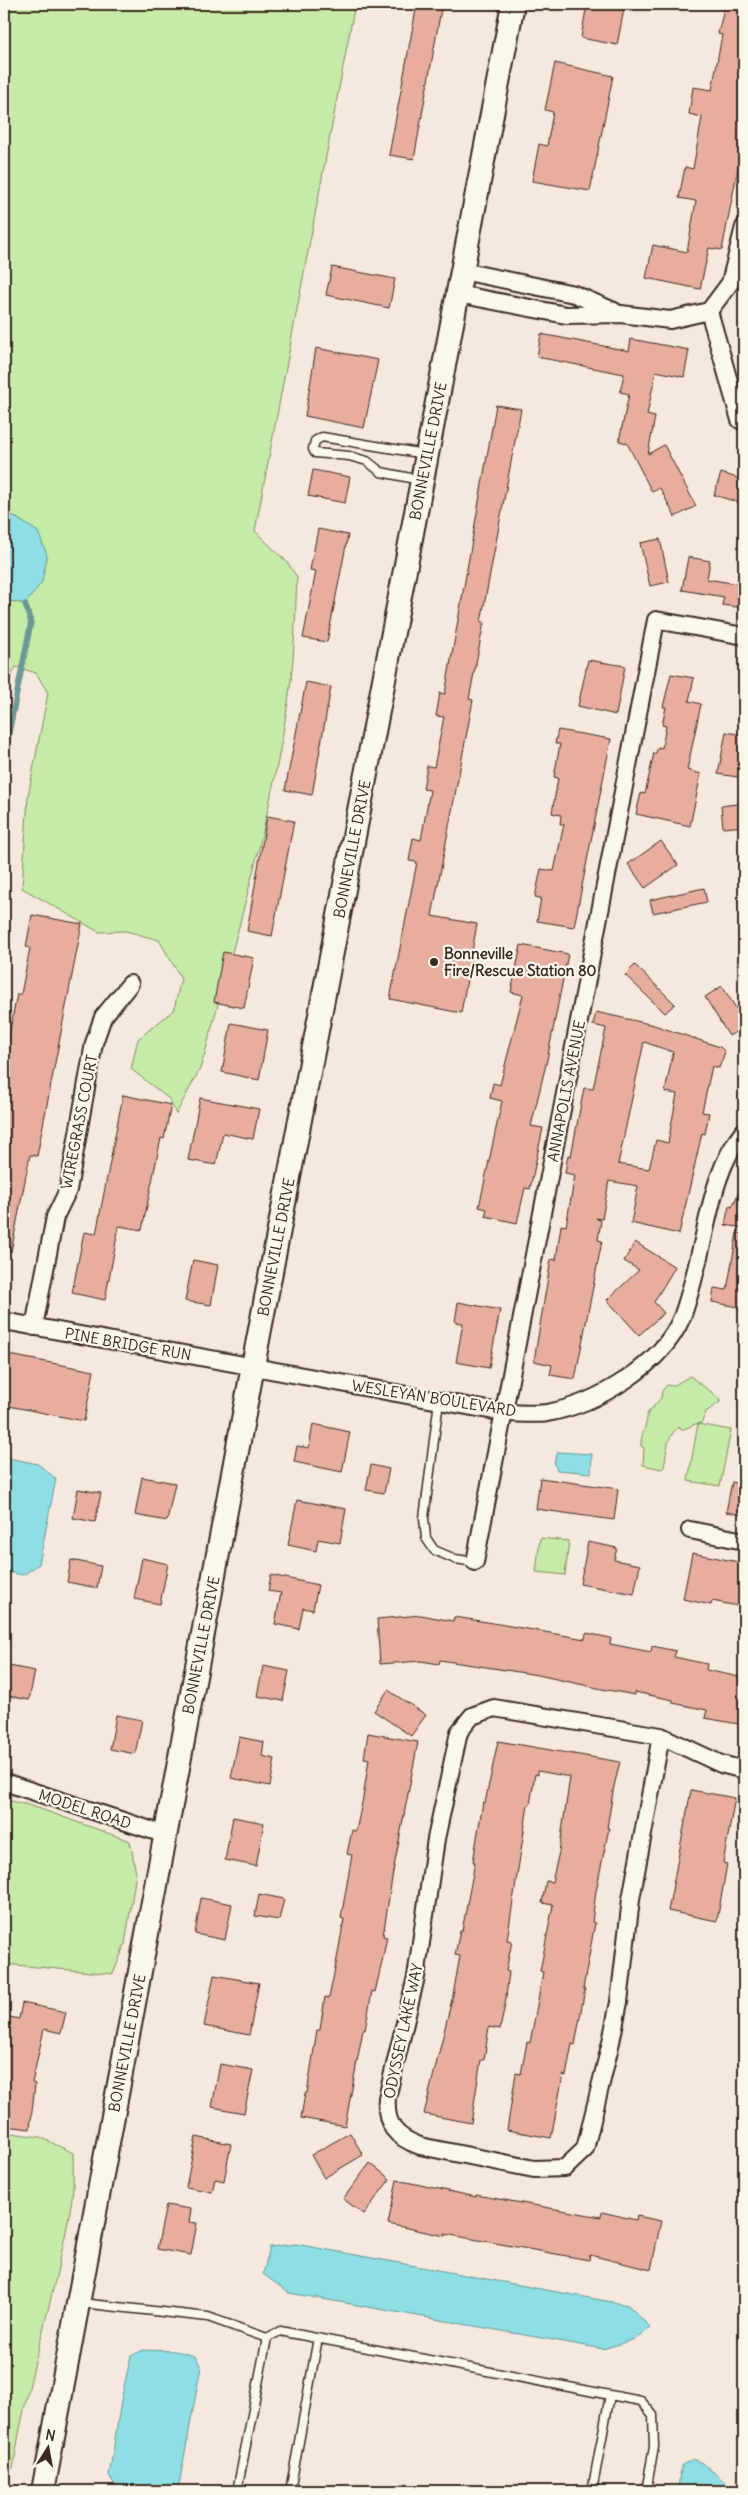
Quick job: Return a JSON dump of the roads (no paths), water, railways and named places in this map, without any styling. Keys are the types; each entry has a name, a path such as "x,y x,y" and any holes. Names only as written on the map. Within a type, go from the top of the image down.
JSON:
{"street":[{"name":"BONNEVILLE DRIVE","path":"43,2491 253,1366 513,4"},
{"path":"458,294 566,315 620,314 670,320 709,311 730,283 744,227"},
{"path":"462,271 574,294 620,314"},
{"path":"709,311 740,420"},
{"name":"ANNAPOLIS AVENUE","path":"475,1562 656,620 744,636"},
{"name":"WIREGRASS COURT","path":"34,1327 54,1218 68,1190 94,1043 103,1017 130,984"},
{"name":"WESLEYAN BOULEVARD","path":"253,1366 505,1413 546,1413 575,1405 627,1380 659,1352 681,1318 713,1191 737,1140 744,1131"},
{"name":"PINE BRIDGE RUN","path":"4,1321 253,1366"},
{"path":"690,1530 744,1541"},
{"name":"ODYSSEY LAKE WAY","path":"661,1736 631,1899 619,2002 584,2149 566,2168 534,2169 420,2146 405,2140 395,2133 390,2122 386,2110 387,2098 416,1977 436,1839 459,1732 472,1716 494,1708 661,1736 721,1764 744,1770"},
{"name":"MODEL ROAD","path":"4,1782 166,1835"}],"lane":[{"path":"422,480 381,472 367,461 349,456 315,453 313,449 315,441 322,437 427,455"},
{"path":"439,1401 424,1518 426,1538 434,1550 455,1559 475,1562"},
{"path":"79,2303 208,2316 267,2338 280,2331 641,2401 653,2415 654,2447 646,2491"},
{"path":"237,2491 267,2338"},
{"path":"290,2491 318,2338"},
{"path":"592,2491 610,2395"}],"water":[{"path":"4,510 38,532 47,555 42,582 25,604 4,600"},
{"path":"558,1452 592,1454 591,1473 557,1470 554,1463"},
{"path":"4,1457 38,1464 56,1479 39,1564 23,1575 4,1571"},
{"path":"296,2244 628,2305 650,2327 635,2339 603,2349 289,2293 263,2274 270,2247"},
{"path":"143,2350 175,2351 195,2356 201,2367 178,2490 175,2491 118,2489 109,2476 122,2395 131,2356"},
{"path":"693,2459 703,2463 735,2491 677,2491 682,2465"}],"waterway":[{"path":"4,758 31,622 25,604"}],"place":[{"name":"Bonneville Fire/Rescue Station 80","path":"434,962"}]}
